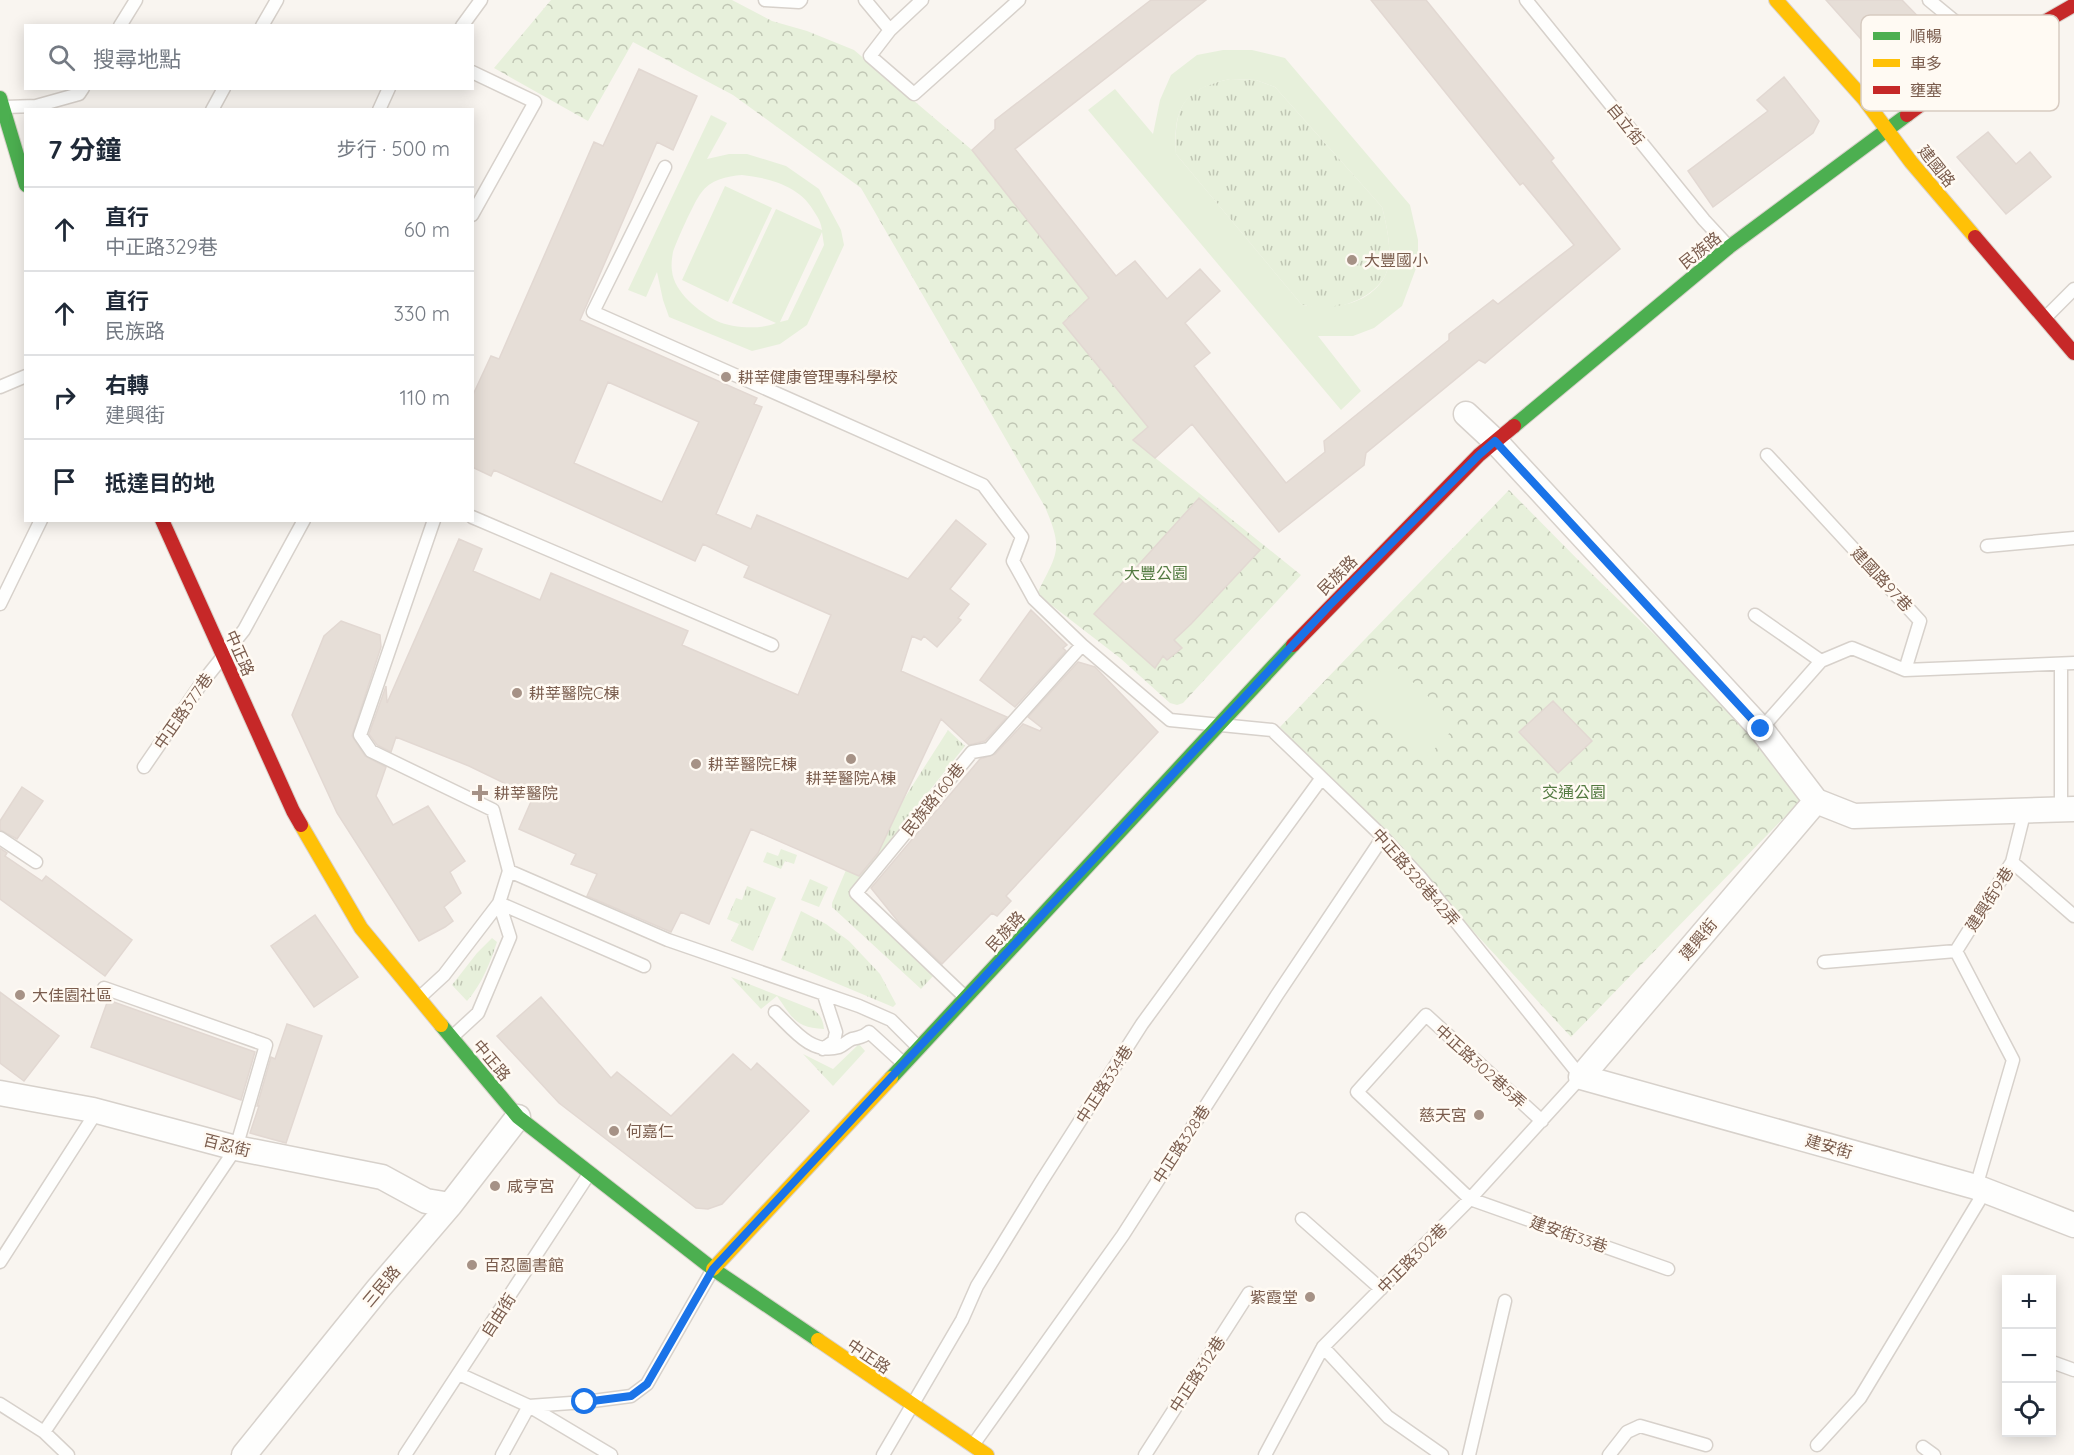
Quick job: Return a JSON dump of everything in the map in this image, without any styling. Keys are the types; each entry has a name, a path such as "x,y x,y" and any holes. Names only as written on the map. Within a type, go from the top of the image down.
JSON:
{"street":[{"name":"建國路","path":"1776,0 1861,96"},
{"name":"民族路","path":"2055,15 2074,4"},
{"path":"1,105 24,179"},
{"name":"建國路","path":"1874,111 1889,128 1911,162 2074,352"},
{"name":"民族路","path":"713,1269 1329,606 1479,455 1729,247 1912,111"},
{"path":"1466,414 1495,441 1761,729 1816,801 1854,816 2067,810"},
{"name":"中正路","path":"163,522 293,812 361,928 518,1118 713,1269 987,1455"},
{"name":"建興街","path":"1581,1077 1816,801"},
{"name":"建安街","path":"1581,1077 1980,1189 2074,1225"},
{"name":"百忍街","path":"0,1094 97,1111 236,1148 382,1177 426,1201 450,1205"},
{"name":"三民路","path":"244,1455 378,1289 450,1205 518,1118"}],"lane":[{"path":"121,24 136,0"},
{"path":"263,24 277,0"},
{"path":"463,24 481,0"},
{"path":"765,0 799,2 801,0"},
{"path":"865,0 890,30"},
{"path":"922,0 890,30 870,56 914,94 1019,0"},
{"name":"自立街","path":"1526,0 1704,220 1729,247"},
{"path":"1929,0 1947,15"},
{"path":"474,73 535,102 474,211"},
{"path":"1,105 36,106 79,94 82,90"},
{"path":"213,108 223,90"},
{"path":"380,108 388,90"},
{"path":"665,167 593,312 983,485 1022,537 1013,561 1034,599 1082,645 1170,720 1218,725"},
{"path":"2045,318 2074,289"},
{"path":"0,387 24,377"},
{"name":"建國路97巷","path":"1767,454 1920,621 1905,670"},
{"path":"474,518 772,645"},
{"path":"0,604 40,522"},
{"name":"中正路377巷","path":"144,767 201,684 244,630 303,522"},
{"path":"419,998 444,975 499,903 509,871 493,810 371,751 360,735 433,522"},
{"path":"1988,546 2074,538"},
{"path":"1755,615 1821,661"},
{"name":"民族路160巷","path":"965,998 856,893 972,752 989,748 1082,645"},
{"path":"1761,729 1821,661 1852,648 1905,670 2074,663"},
{"path":"2061,664 2067,810"},
{"name":"中正路328巷42弄","path":"1218,725 1272,730 1383,837 1420,877 1581,1077"},
{"name":"中正路334巷","path":"883,1455 962,1320 977,1286 1142,1024 1322,779"},
{"name":"建興街9巷","path":"1956,951 2012,862 2025,810"},
{"name":"中正路328巷","path":"973,1446 1123,1235 1277,995 1383,837"},
{"path":"0,838 36,862"},
{"path":"2012,862 2074,916"},
{"path":"509,871 668,940 859,1006 891,1020 919,1048"},
{"path":"499,903 644,966"},
{"path":"451,1038 478,1013 510,938 499,903"},
{"path":"1817,1445 1860,1398 1980,1189 2013,1060 1956,951 1824,962"},
{"path":"44,1432 236,1148 266,1045 104,988"},
{"path":"822,1050 834,1041 836,1032 824,995"},
{"path":"775,1012 809,1044 822,1050 864,1038 869,1032 904,1065"},
{"name":"中正路302巷5弄","path":"1470,1199 1357,1092 1426,1016 1542,1121"},
{"name":"中正路302巷","path":"1265,1455 1323,1347 1470,1199 1581,1077"},
{"path":"0,1262 97,1111"},
{"name":"自由街","path":"405,1455 590,1173"},
{"name":"建安街33巷","path":"1470,1199 1668,1269"},
{"path":"1302,1219 1381,1289"},
{"path":"529,1406 631,1396 647,1384 713,1269"},
{"name":"中正路312巷","path":"1145,1455 1249,1293"},
{"path":"1469,1455 1505,1301"},
{"path":"1323,1347 1388,1417 1442,1455"},
{"path":"2056,1363 2074,1370"},
{"path":"459,1374 529,1406 611,1455"},
{"path":"0,1404 44,1432 68,1455"},
{"path":"502,1455 529,1406"},
{"path":"1609,1455 1627,1432 1640,1426 1706,1445"},
{"path":"1923,1448 1934,1455"}],"green space":[{"name":"大豐公園","path":"551,0 732,0 772,21 807,31 854,50 972,150 1089,298 1064,323 1148,427 1133,440 1301,575 1183,703 1177,705 1170,703 1120,658 1037,594 1056,552 1055,533 1045,507 861,188 733,95 633,42 588,121 494,68"},
{"path":"1223,50 1252,50 1285,58 1410,205 1418,240 1418,263 1402,306 1374,328 1353,336 1318,336 1361,391 1341,410 1088,110 1115,89 1153,134 1160,100 1171,75 1197,55","holes":["1230,79 1256,80 1275,87 1382,207 1389,242 1388,269 1378,286 1359,300 1337,306 1302,305 1176,154 1179,113 1191,95 1201,88"]},
{"path":"1230,79 1256,80 1275,87 1382,207 1389,242 1388,269 1380,283 1367,295 1351,303 1333,307 1320,308 1302,305 1176,154 1177,124 1184,103 1201,88"},
{"path":"711,115 727,123 707,159 729,154 747,154 786,166 819,189 841,230 844,245 807,325 780,344 752,351 669,317 657,272 646,297 628,290","holes":["742,175 774,181 802,196 819,219 822,230 776,209 732,303 776,323 763,327 730,325 710,317 682,294 674,279 672,269 675,247 701,193 709,185 719,180","822,232 824,245 788,320 780,322"]},
{"path":"725,186 772,208 728,302 682,280"},
{"name":"交通公園","path":"1509,490 1594,576 1771,747 1805,796 1571,1037 1386,837 1280,727"},
{"path":"1390,661 1458,724 1424,760 1356,698"},
{"path":"948,730 965,746 849,892 934,975 921,989 832,907 832,903 846,870 856,874"},
{"path":"781,849 797,855 794,864 785,861 781,869 763,862 767,852 778,856"},
{"path":"810,879 828,887 819,907 801,900"},
{"path":"747,886 776,898 753,951 731,941 739,924 727,919 736,898 742,900"},
{"path":"801,911 826,924 849,941 880,974 896,1004 893,1007 781,960"},
{"path":"492,938 497,942 491,958 481,980 467,1001 452,985"},
{"path":"731,977 814,1010 821,1018 824,1029 800,1024 777,996 761,1009"},
{"path":"859,1044 865,1051 833,1086 803,1054 833,1069"}],"building":[{"path":"1151,0 1206,0 1015,149 1116,276 1135,261 1167,299 1200,269 1220,291 1185,323 1210,353 1194,366 1286,483 1325,452 1324,441 1449,340 1449,334 1493,300 1498,304 1574,245 1523,183 1520,185 1371,0 1426,0 1554,158 1551,161 1620,249 1485,363 1479,360 1366,453 1364,465 1279,532 1192,424 1155,458 1133,440 1148,427 1063,323 1089,298 972,150 995,129 995,120"},
{"path":"1826,0 1902,0 1917,15 1861,15 1861,39"},
{"path":"639,69 697,96 673,150 657,142 580,320 757,398 754,404 762,407 716,514 751,529 757,515 908,579 956,520 986,544 950,589 969,604 958,618 961,620 937,647 924,636 921,640 912,636 901,671 1007,717 985,741 969,745 941,719 878,853 859,876 751,829 709,924 681,912 671,932 587,896 597,874 571,864 576,854 519,829 533,797 469,766 396,737 391,752 377,745 369,734 386,686 387,703 459,539 482,549 473,571 540,600 551,573 688,631 682,645 798,695 831,615 744,577 749,566 703,544 695,561 494,470 491,476 474,468 474,393 491,356 499,359 594,142 603,146","holes":["608,382 699,422 662,502 574,463"]},
{"path":"1784,77 1819,121 1813,133 1713,207 1688,171 1768,111 1757,100"},
{"path":"1988,132 2016,164 2030,152 2051,177 2006,214 1957,157"},
{"path":"1199,498 1260,550 1174,640 1182,648 1167,660 1163,656 1155,668 1094,614"},
{"path":"1031,610 1067,645 1063,648 1066,651 1015,707 980,680"},
{"path":"341,621 380,635 381,647 352,736 365,756 386,767 376,796 393,825 428,806 465,861 450,872 461,893 444,907 453,921 419,941 337,813 292,715 324,636"},
{"path":"1078,662 1095,667 1158,732 1006,896 1011,901 997,916 992,913 942,964 900,924 871,888 980,759 995,754 1023,724 1040,731 1042,728 1028,717"},
{"path":"1553,701 1592,741 1558,773 1519,732"},
{"path":"22,787 43,801 17,839 0,830 0,821"},
{"path":"0,848 7,853 5,856 42,881 46,876 132,940 105,976 0,899"},
{"path":"315,915 358,977 314,1007 271,946"},
{"path":"0,992 59,1036 24,1081 0,1063"},
{"path":"541,997 611,1078 617,1072 671,1116 733,1054 751,1070 757,1063 809,1111 722,1204 708,1209 696,1208 559,1103 497,1036"},
{"path":"108,1000 255,1052 241,1100 91,1047"},
{"path":"287,1024 322,1036 286,1143 250,1133 271,1057 275,1059"}],"traffic: fast":[{"path":"0,98 24,178"},
{"path":"1514,426 1729,247 1907,115"},
{"path":"891,1078 1293,645"},
{"path":"441,1025 518,1117 713,1269 818,1340"}],"traffic: slow":[{"path":"1776,0 1861,96"},
{"path":"1873,111 1911,162 1975,237"},
{"path":"301,825 361,928 441,1025"},
{"path":"713,1269 891,1078"},
{"path":"818,1340 987,1455"}],"traffic: jam":[{"path":"2057,15 2074,5"},
{"path":"1907,115 1912,111"},
{"path":"1975,237 2074,353"},
{"path":"1293,645 1479,455 1514,426"},
{"path":"163,522 301,825"}],"place":[{"name":"大豐國小","path":"1352,260"},
{"name":"耕莘健康管理專科學校","path":"726,377"},
{"name":"耕莘醫院C棟","path":"517,693"},
{"name":"耕莘醫院A棟","path":"851,759"},
{"name":"耕莘醫院E棟","path":"696,764"},
{"name":"耕莘醫院","path":"480,793"},
{"name":"大佳園社區","path":"20,995"},
{"name":"慈天宮","path":"1479,1115"},
{"name":"何嘉仁","path":"614,1131"},
{"name":"咸亨宮","path":"495,1186"},
{"name":"百忍圖書館","path":"472,1265"},
{"name":"紫霞堂","path":"1310,1297"}],"route":[{"path":"585,1402 631,1396 647,1384 713,1269 1329,606 1495,441 1761,729"}]}
